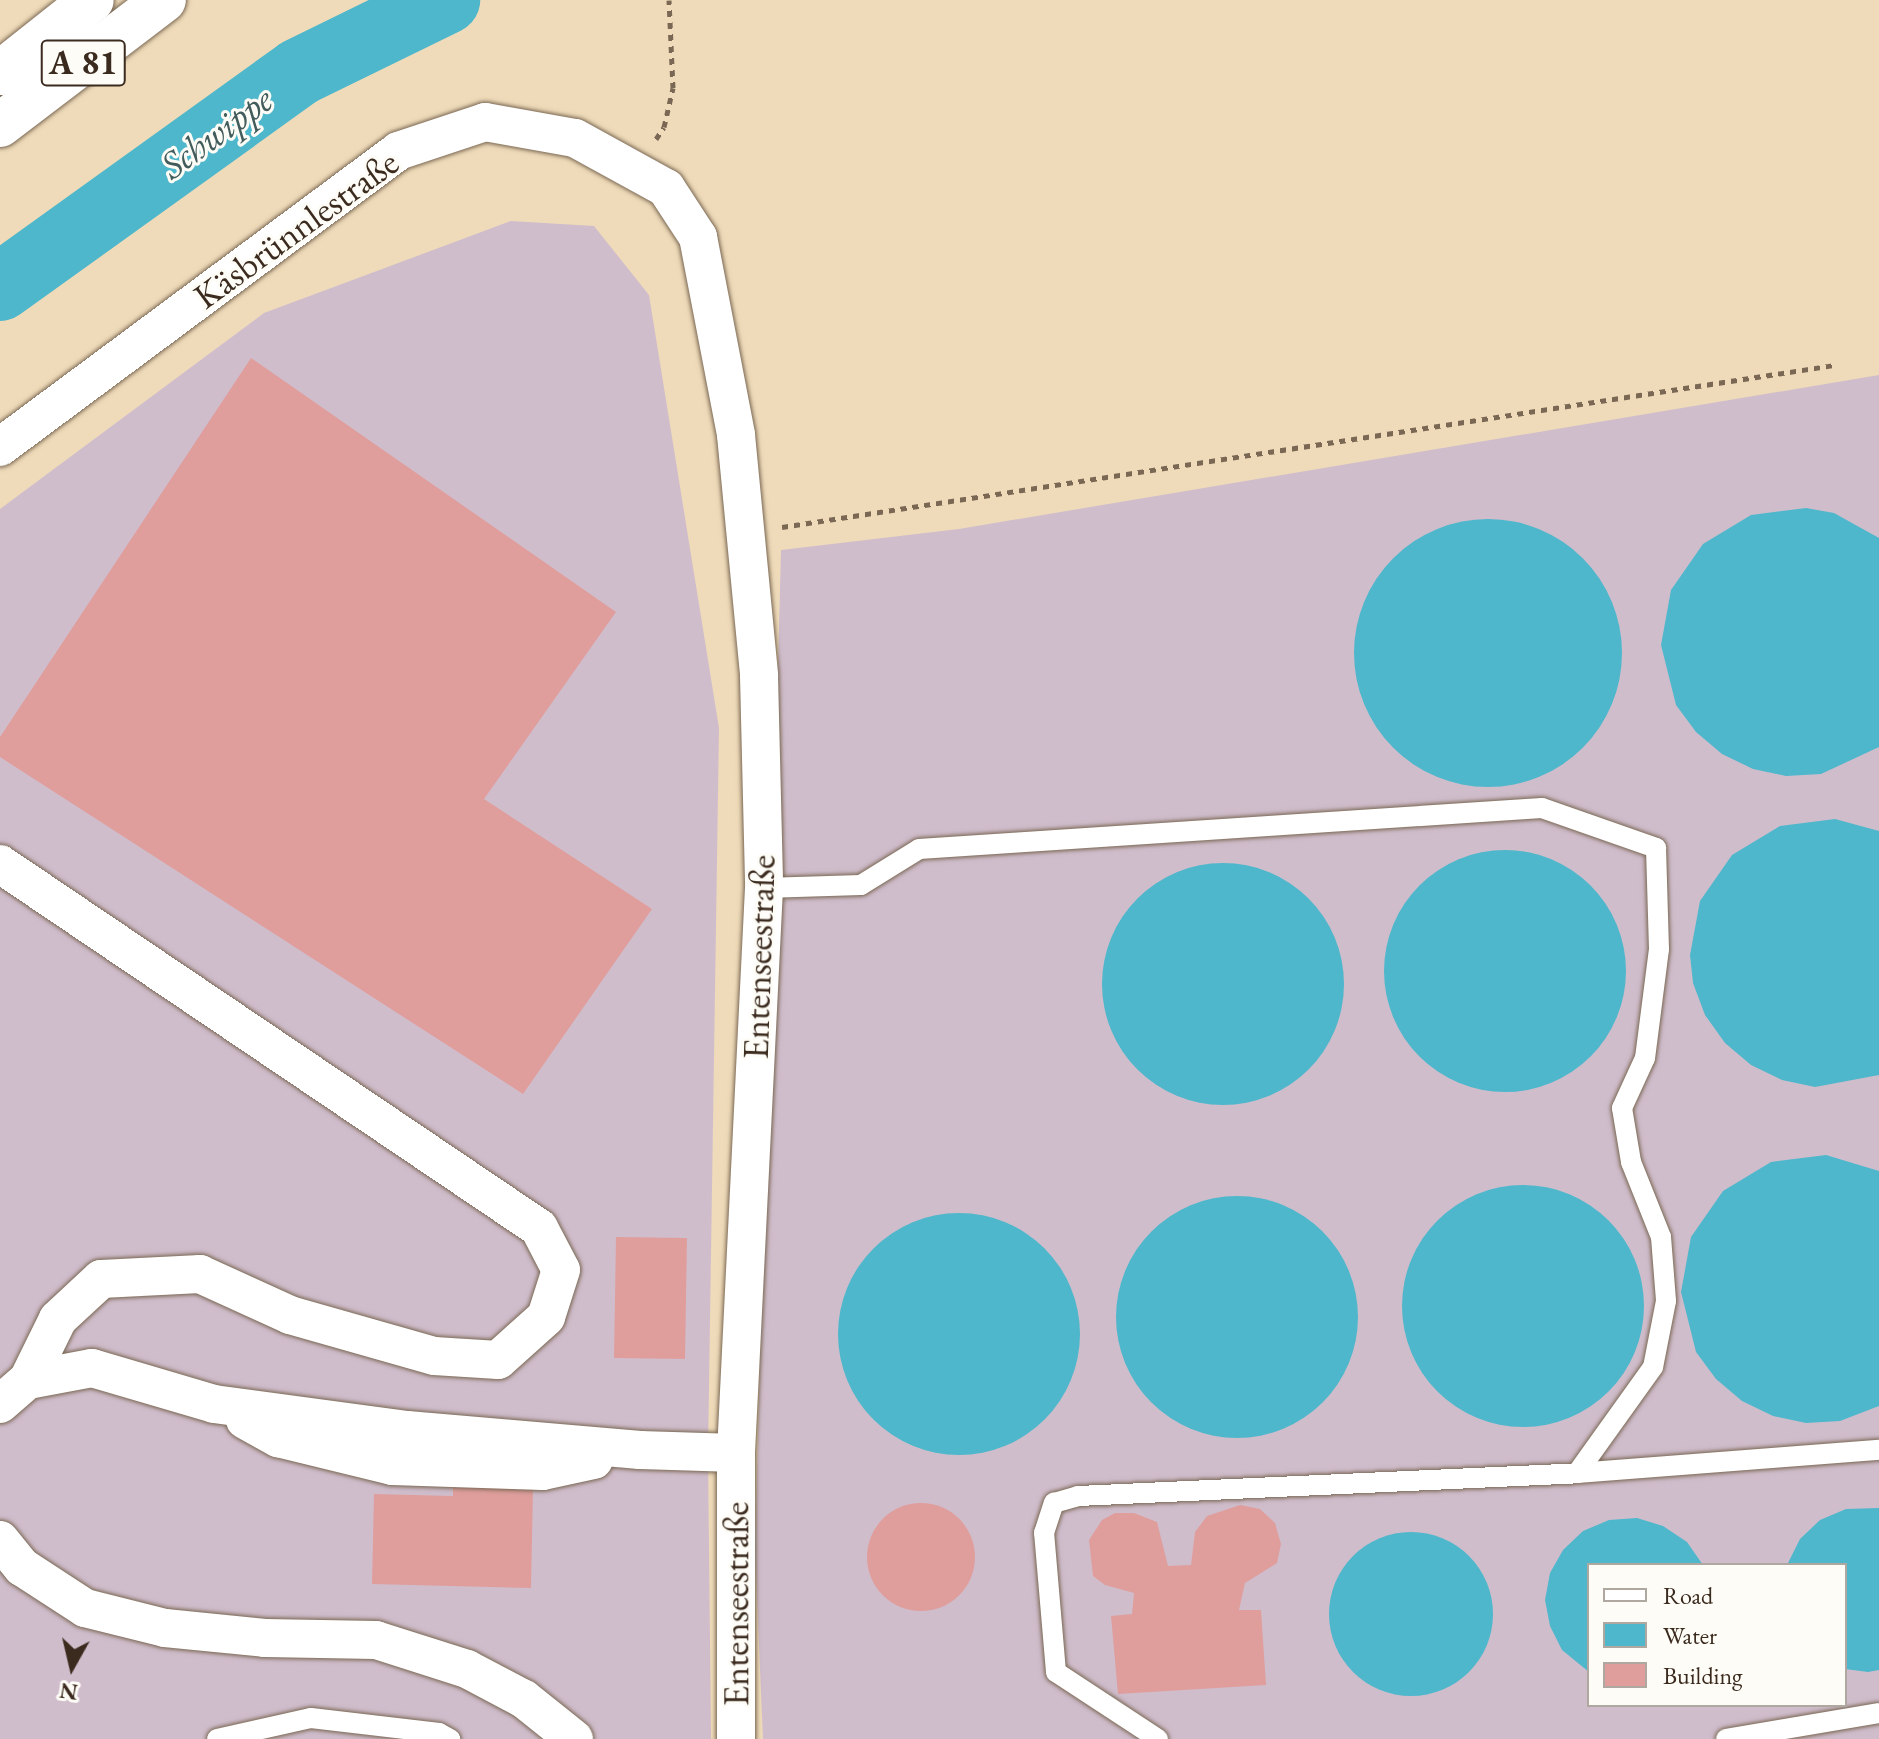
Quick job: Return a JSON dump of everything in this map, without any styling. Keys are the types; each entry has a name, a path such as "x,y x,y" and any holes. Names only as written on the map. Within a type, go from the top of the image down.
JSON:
{"highway":[{"name":"A 81","path":"0,73 92,0"},
{"name":"A 81","path":"0,125 164,0"}],"street":[{"name":"Käsbrünnlestraße","path":"0,447 398,151 485,122 575,138 666,188"},
{"name":"Entenseestraße","path":"666,188 698,237 736,435 759,676 764,888 722,1452 736,1739"},
{"path":"0,864 539,1228 561,1270 546,1317 498,1360 434,1356 376,1340 290,1315 200,1274 101,1279 58,1319 14,1392"},
{"path":"14,1392 92,1368 214,1404 278,1438 392,1466 543,1471 640,1450 722,1452"},
{"path":"0,1540 22,1567 85,1608 165,1628 265,1638 376,1640 467,1669 524,1699 574,1739"}],"lane":[{"path":"764,888 861,885 919,849 1542,808 1656,848 1659,949 1645,1058 1622,1108 1631,1162 1661,1237 1666,1301 1653,1367 1577,1473"},
{"path":"1158,1739 1056,1672 1044,1533 1054,1503 1078,1496 1577,1473 1879,1450"},
{"path":"1726,1739 1879,1713"},
{"path":"217,1739 311,1718 439,1733 450,1739"}],"path":[{"path":"647,152 664,127 673,88 669,0"},
{"path":"745,533 1834,365"}],"shaded area":[{"path":"511,221 594,226 649,295 719,728 708,1452 711,1739 0,1739 0,509 264,313"},
{"path":"1879,375 1879,1739 763,1739 755,1551 781,550 959,529"}],"water":[{"path":"1806,508 1834,513 1879,538 1879,747 1821,774 1786,776 1753,769 1722,754 1696,732 1676,705 1661,645 1671,590 1703,544 1751,515"},
{"path":"1488,519 1539,529 1583,558 1612,602 1622,653 1612,704 1583,748 1539,777 1488,787 1437,777 1393,748 1364,704 1354,653 1364,602 1393,558 1437,529"},
{"path":"1835,819 1879,831 1879,1075 1815,1087 1782,1080 1751,1065 1725,1043 1705,1015 1693,983 1690,955 1700,901 1732,855 1780,826"},
{"path":"1505,850 1551,860 1572,871 1590,886 1605,904 1616,925 1626,971 1616,1017 1605,1038 1590,1056 1572,1071 1551,1082 1505,1092 1459,1082 1438,1071 1420,1056 1405,1038 1394,1017 1384,971 1394,925 1405,904 1420,886 1438,871 1459,860"},
{"path":"1223,863 1269,872 1308,899 1335,938 1344,984 1335,1030 1308,1069 1269,1096 1223,1105 1177,1096 1138,1069 1111,1030 1102,984 1111,938 1138,899 1177,872"},
{"path":"1826,1155 1879,1171 1879,1406 1840,1421 1806,1423 1773,1416 1742,1401 1716,1379 1696,1352 1681,1292 1691,1237 1723,1191 1771,1162"},
{"path":"1523,1185 1569,1194 1608,1221 1635,1260 1644,1306 1635,1352 1608,1391 1569,1418 1523,1427 1477,1418 1438,1391 1411,1352 1402,1306 1411,1260 1438,1221 1477,1194"},
{"path":"1237,1196 1283,1206 1304,1217 1322,1232 1337,1250 1348,1271 1358,1317 1348,1363 1337,1384 1322,1402 1304,1417 1283,1428 1237,1438 1191,1428 1170,1417 1152,1402 1137,1384 1126,1363 1116,1317 1126,1271 1137,1250 1152,1232 1170,1217 1191,1206"},
{"path":"959,1213 1005,1222 1044,1249 1071,1288 1080,1334 1071,1380 1044,1419 1005,1446 959,1455 913,1446 874,1419 847,1380 838,1334 847,1288 874,1249 913,1222"},
{"path":"1879,1508 1879,1670 1868,1672 1847,1669 1847,1563 1788,1563 1800,1539 1820,1520 1846,1509"},
{"path":"1637,1518 1663,1526 1687,1542 1702,1563 1587,1563 1587,1670 1562,1650 1550,1626 1545,1600 1550,1573 1563,1550 1583,1531 1609,1520"},
{"path":"1411,1532 1442,1538 1469,1556 1487,1583 1493,1614 1487,1645 1469,1672 1442,1690 1411,1696 1380,1690 1353,1672 1335,1645 1329,1614 1335,1583 1353,1556 1380,1538"}],"building":[{"path":"251,358 616,612 484,799 652,909 523,1094 0,757 0,737"},
{"path":"616,1237 687,1238 685,1359 614,1358"},
{"path":"453,1487 533,1489 531,1588 372,1584 374,1494 453,1496"},
{"path":"921,1503 942,1507 959,1519 971,1536 975,1557 971,1578 959,1595 942,1607 921,1611 900,1607 883,1595 871,1578 867,1557 871,1536 883,1519 900,1507"},
{"path":"1240,1505 1260,1509 1275,1523 1281,1544 1277,1563 1245,1583 1239,1610 1261,1610 1266,1685 1118,1694 1111,1616 1132,1614 1134,1593 1105,1585 1093,1576 1089,1540 1102,1520 1115,1513 1134,1513 1157,1522 1168,1566 1191,1565 1195,1532 1207,1516"}],"waterway":[{"name":"Schwippe","path":"0,287 299,72 446,0"}]}
